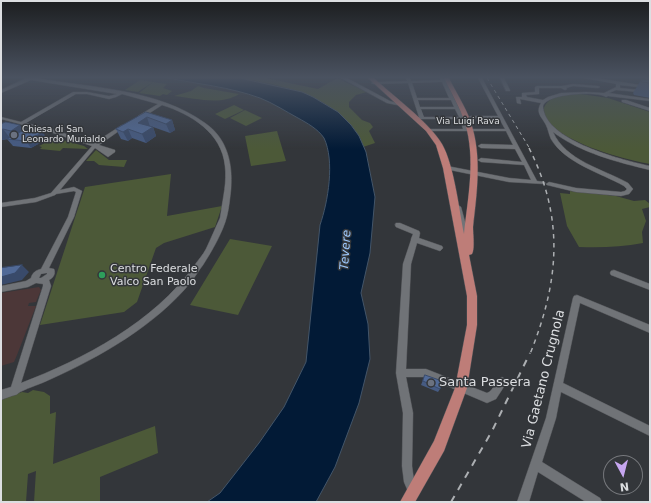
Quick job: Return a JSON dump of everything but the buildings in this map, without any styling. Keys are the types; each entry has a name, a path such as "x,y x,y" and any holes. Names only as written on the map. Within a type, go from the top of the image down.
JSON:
{"main road":[{"path":"398,101 418,118 439,145 447,168 459,217 472,291"},
{"path":"410,497 439,446 451,417 461,388 472,325 473,287 467,242 472,215 475,174 466,118 457,101"}],"street":[{"path":"20,123 59,101"},
{"path":"1,395 77,362 135,327 176,293 189,278 211,246 223,217 230,177 229,162 218,139 206,126 189,115 162,103 155,101"},
{"path":"388,101 402,105"},
{"path":"416,101 418,109 418,118 459,118"},
{"path":"493,101 535,182"},
{"path":"623,101 650,110"},
{"path":"544,102 541,113 550,132 559,145 571,156 604,174 624,182 630,189 627,193 621,194 576,190 549,184"},
{"path":"136,119 162,103"},
{"path":"409,112 418,109 454,108"},
{"path":"472,117 501,117"},
{"path":"1,118 58,133 95,145"},
{"path":"57,192 95,145 130,123"},
{"path":"548,126 571,141 590,150 650,168"},
{"name":"Via Luigi Rava","path":"428,130 508,130"},
{"path":"481,146 517,147"},
{"path":"481,160 526,164"},
{"path":"447,168 509,180 542,183"},
{"path":"1,205 41,199 57,192 74,189 79,191 70,217 44,270 37,274 35,280"},
{"path":"467,242 459,217 472,215"},
{"path":"398,225 417,233 407,264 401,373 408,413 407,466 410,497"},
{"path":"414,239 440,248"},
{"path":"44,270 49,270 51,272 45,280"},
{"path":"614,273 650,287"},
{"path":"1,289 28,284 35,280 45,280"},
{"path":"14,390 47,286 45,280"},
{"name":"Via Gaetano Crugnola","path":"523,502 550,418 577,298 650,329"},
{"path":"401,373 426,373 461,388 489,397 494,394 502,382"},
{"path":"558,385 650,431"},
{"path":"536,465 596,502"}],"shaded area":[{"path":"39,287 41,290 36,302 29,303 28,306 36,306 14,362 1,366 1,293"}],"green space":[{"path":"320,101 350,101 349,107 362,120 370,123 373,127 369,131 375,143 363,147 353,130 341,116"},
{"path":"549,101 618,101 650,112 650,164 606,153 571,138 556,129 547,119 544,108"},
{"path":"234,105 244,110 225,119 215,114"},
{"path":"245,110 262,118 246,126 230,118"},
{"path":"277,131 286,161 251,166 245,136"},
{"path":"55,138 84,146 88,149 63,148 60,151 40,149 42,147 39,146"},
{"path":"96,150 109,160 127,160 124,167 99,165 94,161 86,161"},
{"name":"Centro Federale Valco San Paolo","path":"171,174 167,216 222,206 215,227 164,243 156,248 137,302 124,312 40,325 85,187"},
{"path":"570,191 616,196 634,201 645,200 650,204 650,207 642,209 646,221 642,232 643,243 611,247 579,247 567,226 560,193 570,194"},
{"path":"230,239 272,246 238,315 190,305"},
{"path":"33,390 44,392 50,396 50,414 56,412 53,464 155,426 158,453 100,477 100,502 34,502 36,471 28,474 26,502 1,502 1,400 22,392 28,393"}],"water":[{"name":"Tevere","path":"268,101 320,101 338,112 351,125 359,136 366,152 375,197 370,253 361,293 368,324 370,359 359,403 335,467 316,502 207,502 220,493 259,443 284,407 306,362 320,225 328,193 330,170 329,158 324,138 316,129"}],"railway":[{"path":"501,101 530,149"},
{"path":"529,148 541,174 548,200 553,225 554,251 552,276 547,301 540,327 530,354"},
{"path":"451,502 492,431 530,353"}],"place":[{"name":"Chiesa di San Leonardo Murialdo","path":"14,135"},
{"name":"Centro Federale Valco San Paolo","path":"102,275"},
{"name":"Santa Passera","path":"431,383"}]}
